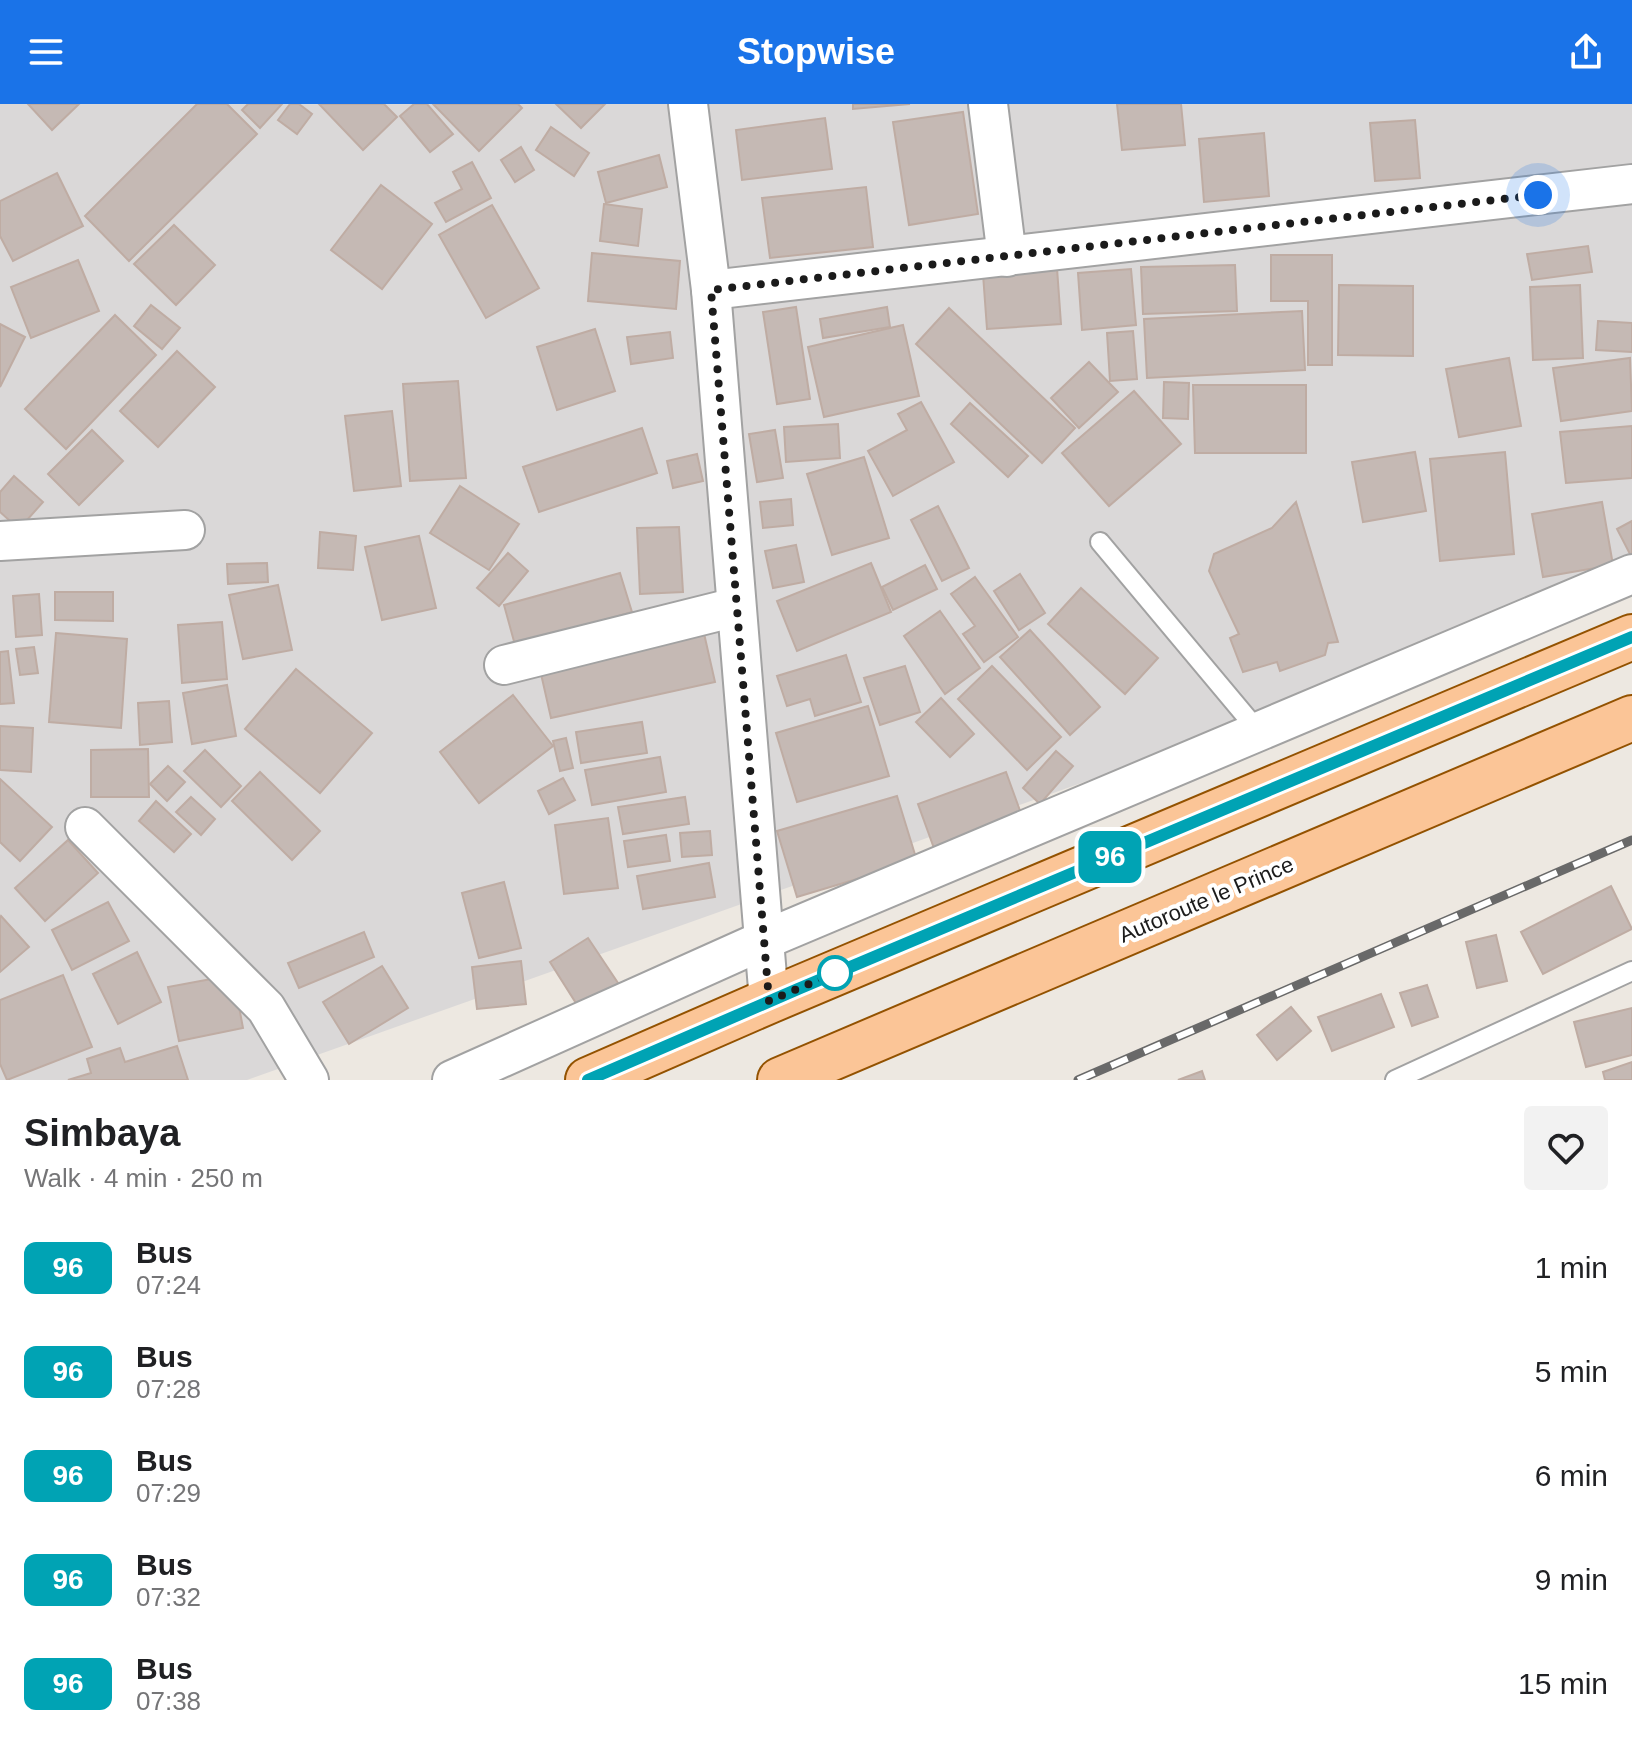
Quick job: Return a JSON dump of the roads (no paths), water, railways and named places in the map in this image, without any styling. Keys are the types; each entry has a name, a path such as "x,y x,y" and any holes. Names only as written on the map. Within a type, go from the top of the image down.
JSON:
{"main road":[{"path":"588,1080 1632,637"},
{"name":"Autoroute le Prince","path":"780,1080 1632,718"}],"street":[{"path":"688,104 711,290 769,1001"},
{"path":"988,104 1007,257"},
{"path":"711,290 1632,184"},
{"path":"0,541 185,530"},
{"path":"452,1080 764,940 1632,574"},
{"path":"504,665 736,607"},
{"path":"85,827 266,1008 309,1080"}],"lane":[{"path":"1100,542 1259,732"},
{"path":"1395,1080 1632,971"}],"railway":[{"path":"1078,1080 1632,840"}]}
